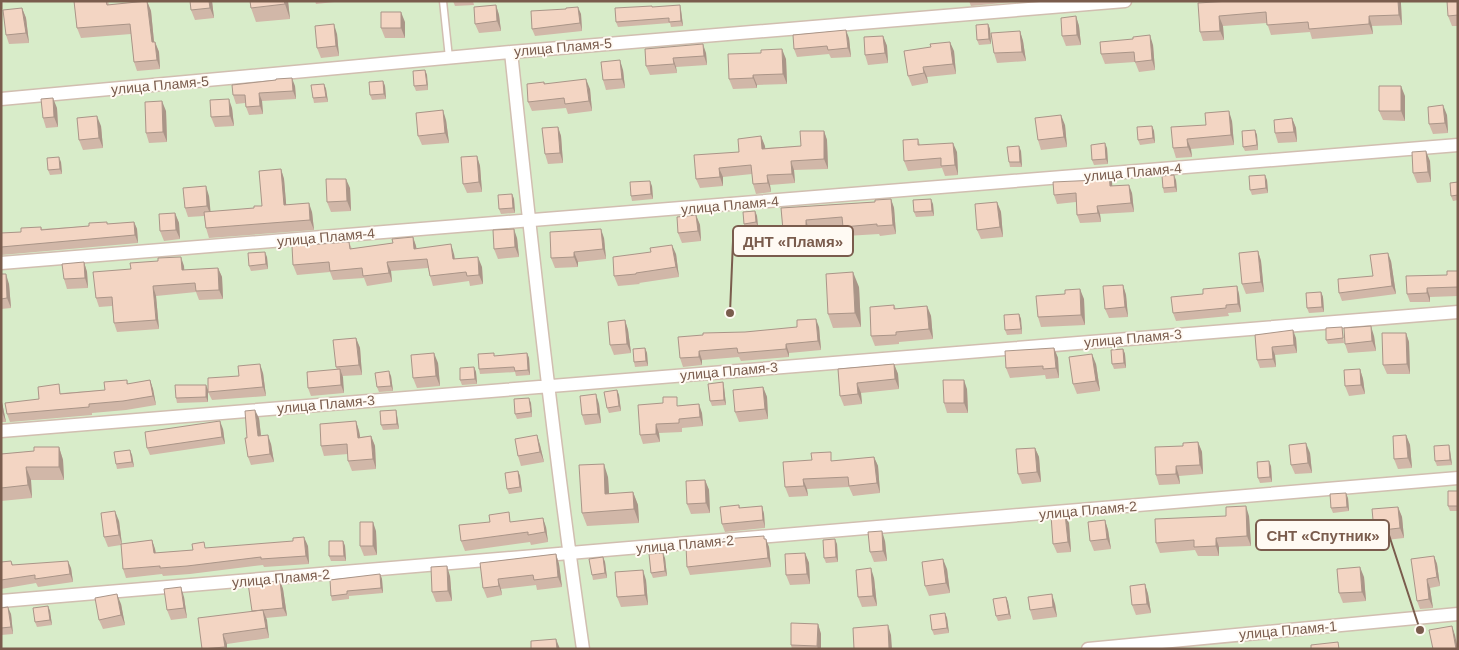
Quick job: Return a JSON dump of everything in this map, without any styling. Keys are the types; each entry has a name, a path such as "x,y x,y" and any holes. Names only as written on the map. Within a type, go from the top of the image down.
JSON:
{"street":[{"name":"улица Пламя-5","path":"1,99 511,52 1125,1"},
{"path":"511,52 528,221 569,554 583,649"},
{"name":"улица Пламя-4","path":"1,263 1458,145"},
{"name":"улица Пламя-3","path":"1,431 1458,312"},
{"name":"улица Пламя-2","path":"1,601 1458,478"},
{"name":"улица Пламя-1","path":"1088,649 1458,614"}],"lane":[{"path":"443,1 449,58"}],"green space":[{"path":"15,1 1458,1 1458,649 1,649 1,3"}],"building":[{"path":"74,1 106,1 107,5 147,1 152,42 155,42 157,60 134,62 130,24 77,28"},
{"path":"190,1 209,1 210,8 191,10"},
{"path":"250,1 284,1 285,4 251,8"},
{"path":"1230,1 1398,1 1399,15 1369,16 1369,24 1309,29 1308,22 1267,25 1266,12 1219,16 1220,31 1200,32 1198,3"},
{"path":"1447,1 1458,1 1458,15 1448,16"},
{"path":"496,5 497,21 475,24 474,7"},
{"path":"680,5 681,21 669,22 669,18 616,22 615,8"},
{"path":"578,7 580,23 532,29 531,11"},
{"path":"22,8 26,33 6,35 3,10"},
{"path":"381,12 401,12 401,28 381,28"},
{"path":"1076,16 1077,35 1062,36 1061,18"},
{"path":"334,24 336,46 317,48 315,26"},
{"path":"988,24 989,39 977,40 976,25"},
{"path":"846,30 848,48 828,50 827,46 794,49 793,35"},
{"path":"1020,31 1022,52 994,53 991,33"},
{"path":"1150,35 1152,60 1135,62 1134,52 1101,54 1100,42 1133,39 1133,37"},
{"path":"883,36 885,53 865,55 864,37"},
{"path":"950,42 953,64 923,67 924,73 908,76 904,51 931,47 930,44"},
{"path":"703,44 704,56 673,58 674,64 646,66 645,49"},
{"path":"782,49 783,74 753,75 753,78 729,79 728,54 761,53 761,50"},
{"path":"620,60 622,79 603,80 601,62"},
{"path":"425,70 427,85 414,86 413,71"},
{"path":"292,78 293,91 259,93 260,106 246,107 245,95 233,95 232,85"},
{"path":"586,79 589,101 565,104 564,98 528,102 527,84"},
{"path":"383,81 384,94 370,95 369,82"},
{"path":"324,84 326,97 313,98 311,85"},
{"path":"1379,86 1401,86 1401,111 1379,111"},
{"path":"53,98 54,117 43,118 41,99"},
{"path":"229,99 230,116 211,117 210,100"},
{"path":"162,101 163,132 146,133 145,102"},
{"path":"1443,105 1445,123 1429,124 1428,107"},
{"path":"443,110 445,133 418,136 416,113"},
{"path":"1229,111 1231,135 1187,139 1188,147 1173,148 1171,127 1206,125 1205,113"},
{"path":"1061,115 1064,137 1038,140 1035,118"},
{"path":"97,116 99,138 79,140 77,118"},
{"path":"1292,118 1294,132 1275,133 1274,120"},
{"path":"1152,126 1153,138 1138,140 1137,127"},
{"path":"558,127 560,153 545,154 542,128"},
{"path":"1255,130 1257,145 1243,147 1242,131"},
{"path":"800,131 824,131 824,159 791,161 792,174 767,175 768,183 753,184 751,165 719,168 720,177 696,179 694,155 739,152 738,139 761,136 762,149 801,146"},
{"path":"918,139 918,145 953,143 955,165 941,166 941,158 904,161 903,140"},
{"path":"1105,143 1106,159 1092,160 1091,145"},
{"path":"1019,146 1020,162 1009,162 1007,147"},
{"path":"1426,151 1428,172 1413,173 1412,152"},
{"path":"477,156 479,182 463,184 461,157"},
{"path":"59,157 60,169 48,170 47,158"},
{"path":"281,169 284,205 309,203 310,220 206,228 204,212 262,206 259,171"},
{"path":"1109,173 1110,186 1129,185 1131,203 1097,206 1098,213 1077,215 1076,193 1054,195 1053,182 1098,180 1097,174"},
{"path":"1174,175 1175,187 1163,188 1162,176"},
{"path":"1265,175 1266,188 1250,190 1249,176"},
{"path":"326,179 346,179 347,201 327,202"},
{"path":"650,181 651,194 631,196 630,182"},
{"path":"1458,182 1458,195 1451,196 1450,183"},
{"path":"206,186 207,206 185,208 183,188"},
{"path":"512,194 513,208 499,209 498,195"},
{"path":"891,199 893,225 877,226 877,224 843,227 842,217 806,220 806,228 783,230 781,208 875,202 875,200"},
{"path":"931,199 932,211 914,212 913,200"},
{"path":"997,202 1000,227 977,230 975,204"},
{"path":"755,211 756,222 744,224 743,212"},
{"path":"175,213 176,230 160,231 159,214"},
{"path":"696,215 698,231 678,233 677,217"},
{"path":"107,222 107,224 134,222 135,235 1,247 1,233 21,232 21,228 41,227 41,230 89,226 89,223"},
{"path":"514,229 515,247 494,249 493,230"},
{"path":"601,229 603,249 574,252 574,257 551,258 550,232"},
{"path":"413,237 414,249 451,244 453,259 478,257 479,275 467,276 466,272 430,276 427,259 387,262 389,273 363,276 362,268 330,271 329,262 293,265 292,246 349,242 350,249 393,243 392,239"},
{"path":"672,245 676,267 614,276 613,257 651,252 650,248"},
{"path":"1258,251 1261,282 1242,284 1239,253"},
{"path":"265,252 266,264 249,266 248,253"},
{"path":"1388,253 1392,286 1339,293 1338,279 1373,276 1370,255"},
{"path":"181,257 182,270 218,268 219,290 196,291 195,283 153,286 156,320 114,323 112,297 96,298 93,272 131,269 130,263 158,261 158,258"},
{"path":"84,262 85,278 64,279 62,264"},
{"path":"1447,271 1458,271 1458,287 1427,288 1427,293 1407,294 1406,276 1447,275"},
{"path":"853,272 855,313 828,314 826,274"},
{"path":"1,274 6,274 7,298 1,299"},
{"path":"1123,285 1125,307 1105,309 1103,286"},
{"path":"1237,286 1238,304 1226,305 1226,308 1173,313 1171,297 1203,294 1203,289"},
{"path":"1080,289 1081,315 1038,317 1036,296 1065,294 1065,290"},
{"path":"1321,292 1322,307 1307,308 1306,293"},
{"path":"894,305 894,309 927,306 929,329 896,332 896,335 871,336 870,307"},
{"path":"1019,314 1021,329 1005,330 1004,315"},
{"path":"816,319 818,341 786,344 786,349 738,353 737,348 699,351 699,357 680,358 678,337 703,335 703,333 745,332 797,327 797,320"},
{"path":"625,320 627,344 610,345 608,322"},
{"path":"1371,326 1372,341 1345,344 1344,328"},
{"path":"1342,327 1343,338 1326,340 1326,328"},
{"path":"1293,330 1294,345 1272,347 1273,359 1257,360 1255,335"},
{"path":"1382,333 1406,333 1407,364 1383,365"},
{"path":"356,338 359,365 336,367 333,340"},
{"path":"645,348 646,361 634,362 633,349"},
{"path":"1054,348 1056,368 1043,369 1043,366 1006,368 1005,351"},
{"path":"1123,349 1124,363 1112,364 1111,350"},
{"path":"434,353 436,376 413,378 411,355"},
{"path":"494,353 494,356 527,353 528,370 515,371 514,367 479,369 478,354"},
{"path":"1092,354 1096,381 1073,384 1069,357"},
{"path":"260,364 263,387 208,392 208,378 239,376 238,366"},
{"path":"894,364 895,379 857,383 858,394 840,396 838,369"},
{"path":"474,367 475,379 460,380 460,368"},
{"path":"340,369 341,385 308,388 307,372"},
{"path":"1360,369 1361,385 1345,386 1344,370"},
{"path":"389,371 391,386 377,387 375,373"},
{"path":"127,380 127,384 150,380 153,396 89,404 89,407 7,414 5,403 39,399 38,387 59,384 60,394 105,390 104,382"},
{"path":"943,380 964,380 964,403 944,403"},
{"path":"723,382 724,400 710,401 708,384"},
{"path":"175,385 206,385 206,397 176,398"},
{"path":"763,387 765,409 735,412 733,390"},
{"path":"617,390 619,406 607,408 604,392"},
{"path":"596,394 598,414 582,415 580,396"},
{"path":"663,397 677,397 677,406 699,404 700,417 679,419 679,423 656,424 656,434 640,435 638,405 663,403"},
{"path":"529,398 531,412 515,414 514,399"},
{"path":"255,410 258,436 268,435 270,454 248,457 245,438 247,438 245,411"},
{"path":"396,410 397,424 381,425 380,411"},
{"path":"220,421 222,437 147,448 145,432"},
{"path":"356,421 358,438 371,436 373,459 348,461 347,444 321,446 320,424"},
{"path":"537,435 540,452 518,456 515,439"},
{"path":"1406,435 1408,458 1394,459 1393,436"},
{"path":"1198,442 1200,465 1176,466 1176,474 1156,475 1155,447 1183,446 1183,443"},
{"path":"1306,443 1308,463 1291,465 1289,445"},
{"path":"1449,445 1450,460 1435,461 1434,446"},
{"path":"34,447 59,447 59,467 26,467 28,485 1,488 1,454 34,451"},
{"path":"1035,448 1037,472 1018,474 1016,449"},
{"path":"130,450 132,462 116,464 114,452"},
{"path":"831,452 831,461 874,457 877,483 849,486 848,477 803,479 804,486 785,487 783,462 812,460 811,453"},
{"path":"1269,461 1270,477 1258,478 1257,462"},
{"path":"604,464 605,494 633,492 634,509 582,513 579,465"},
{"path":"518,471 520,487 507,489 505,473"},
{"path":"705,480 706,503 687,504 686,481"},
{"path":"1448,491 1458,491 1458,506 1448,506"},
{"path":"1346,493 1347,507 1331,508 1330,494"},
{"path":"739,505 739,508 762,506 763,520 722,524 720,507"},
{"path":"1246,506 1247,536 1216,538 1216,546 1194,547 1194,540 1156,543 1155,519 1226,516 1226,507"},
{"path":"1398,507 1400,528 1374,531 1372,509"},
{"path":"115,511 119,535 104,537 101,513"},
{"path":"509,512 510,522 543,518 545,532 528,535 528,532 461,541 459,525 490,522 489,515"},
{"path":"1065,514 1068,542 1053,544 1051,515"},
{"path":"1105,520 1107,539 1090,541 1088,522"},
{"path":"360,522 373,522 373,546 360,546"},
{"path":"882,531 883,551 870,552 868,532"},
{"path":"764,536 768,558 687,567 686,546 723,543 723,539"},
{"path":"304,537 306,556 261,559 261,557 187,566 123,569 121,544 152,540 154,553 193,550 192,544 204,542 205,548 293,541 293,538"},
{"path":"835,539 836,557 824,558 823,540"},
{"path":"329,541 343,541 344,556 329,556"},
{"path":"663,553 665,571 651,573 649,554"},
{"path":"805,553 807,574 786,575 785,554"},
{"path":"556,554 558,577 534,580 533,575 498,579 499,586 483,588 480,563"},
{"path":"1434,556 1437,577 1427,579 1429,599 1417,601 1411,559"},
{"path":"603,557 605,573 592,575 589,559"},
{"path":"943,559 946,583 925,586 922,562"},
{"path":"11,561 12,565 68,561 70,574 35,579 35,575 1,580 1,562"},
{"path":"447,566 448,591 432,592 431,567"},
{"path":"1360,567 1362,592 1339,593 1337,569"},
{"path":"871,568 873,596 858,597 856,570"},
{"path":"643,570 645,595 617,597 615,572"},
{"path":"380,574 381,588 347,591 347,594 331,596 330,580"},
{"path":"280,581 283,608 252,611 248,583"},
{"path":"1145,584 1147,604 1132,605 1130,586"},
{"path":"181,587 184,608 167,610 164,589"},
{"path":"117,594 121,615 99,620 95,598"},
{"path":"1052,594 1053,607 1030,610 1028,597"},
{"path":"1006,597 1009,614 996,616 993,599"},
{"path":"48,606 50,620 35,622 33,608"},
{"path":"8,607 11,627 1,628 1,608"},
{"path":"263,610 266,628 223,634 225,647 202,649 198,618"},
{"path":"945,613 947,628 932,630 930,615"},
{"path":"791,623 818,624 817,646 791,645"},
{"path":"888,625 889,649 854,649 853,628"},
{"path":"1452,626 1456,649 1433,649 1429,630"},
{"path":"556,639 557,649 531,649 531,641"},
{"path":"1338,642 1339,649 1311,649 1311,645"}],"place":[{"name":"ДНТ «Пламя»","path":"730,313"},
{"name":"СНТ «Спутник»","path":"1420,630"}]}
